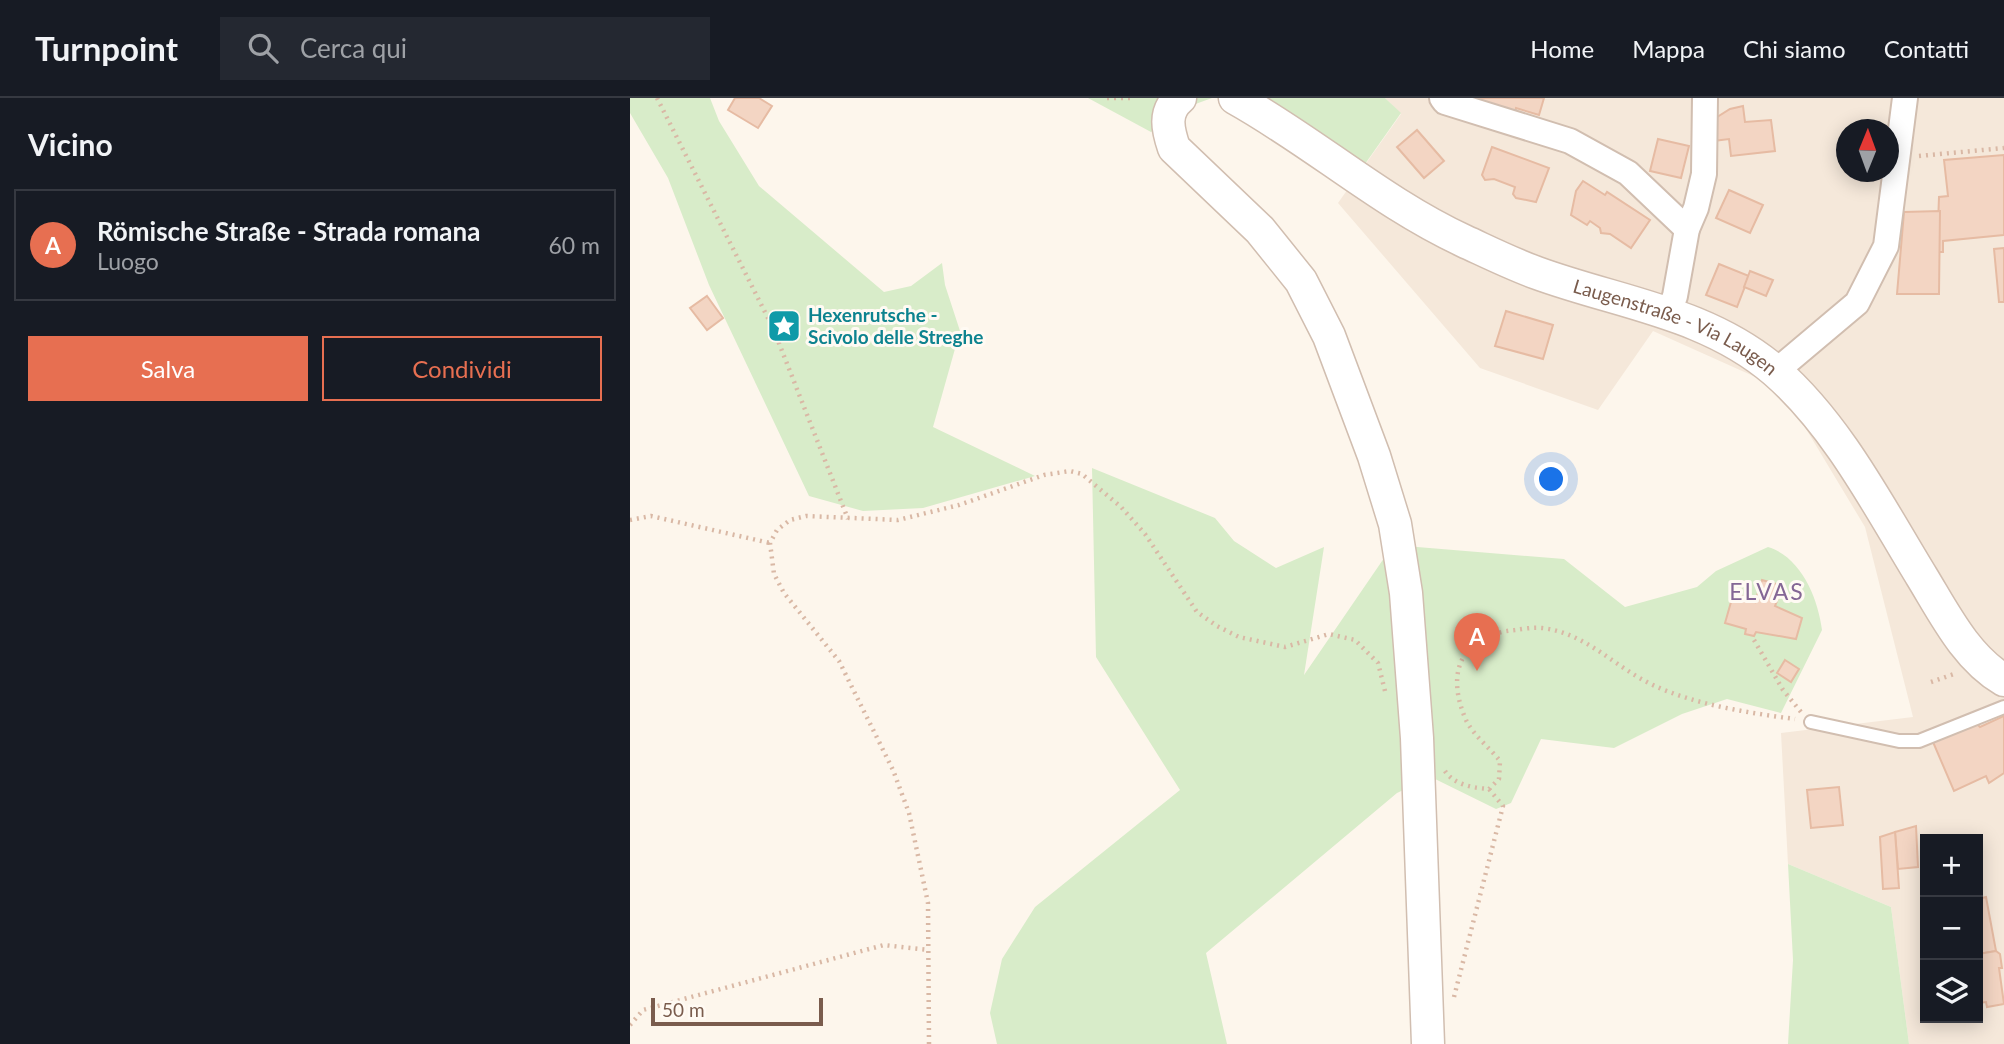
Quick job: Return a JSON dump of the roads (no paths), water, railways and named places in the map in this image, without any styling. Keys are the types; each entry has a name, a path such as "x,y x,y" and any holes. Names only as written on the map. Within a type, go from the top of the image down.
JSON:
{"street":[{"name":"Laugenstraße - Via Laugen","path":"1235,98 1386,198 1461,239 1537,273 1669,312 1709,328 1775,372 1817,416 1847,458 1973,654 2004,680"},
{"path":"1442,98 1458,107 1570,141 1628,173 1687,229"},
{"path":"1669,312 1675,296 1687,229 1696,208 1704,174 1705,98"},
{"path":"1775,372 1857,303 1886,246 1905,98"},
{"path":"1172,100 1168,131 1174,148 1261,230 1301,281 1328,336 1374,456 1395,524 1406,593 1417,738 1428,1044"}],"lane":[{"path":"1811,722 1899,741 1919,741 2004,706"}],"place":[{"name":"Hexenrutsche - Scivolo delle Streghe","path":"784,326"},
{"name":"Römische Straße - Strada romana","path":"1477,671"}],"district":[{"name":"ELVAS","path":"1767,592"}]}
